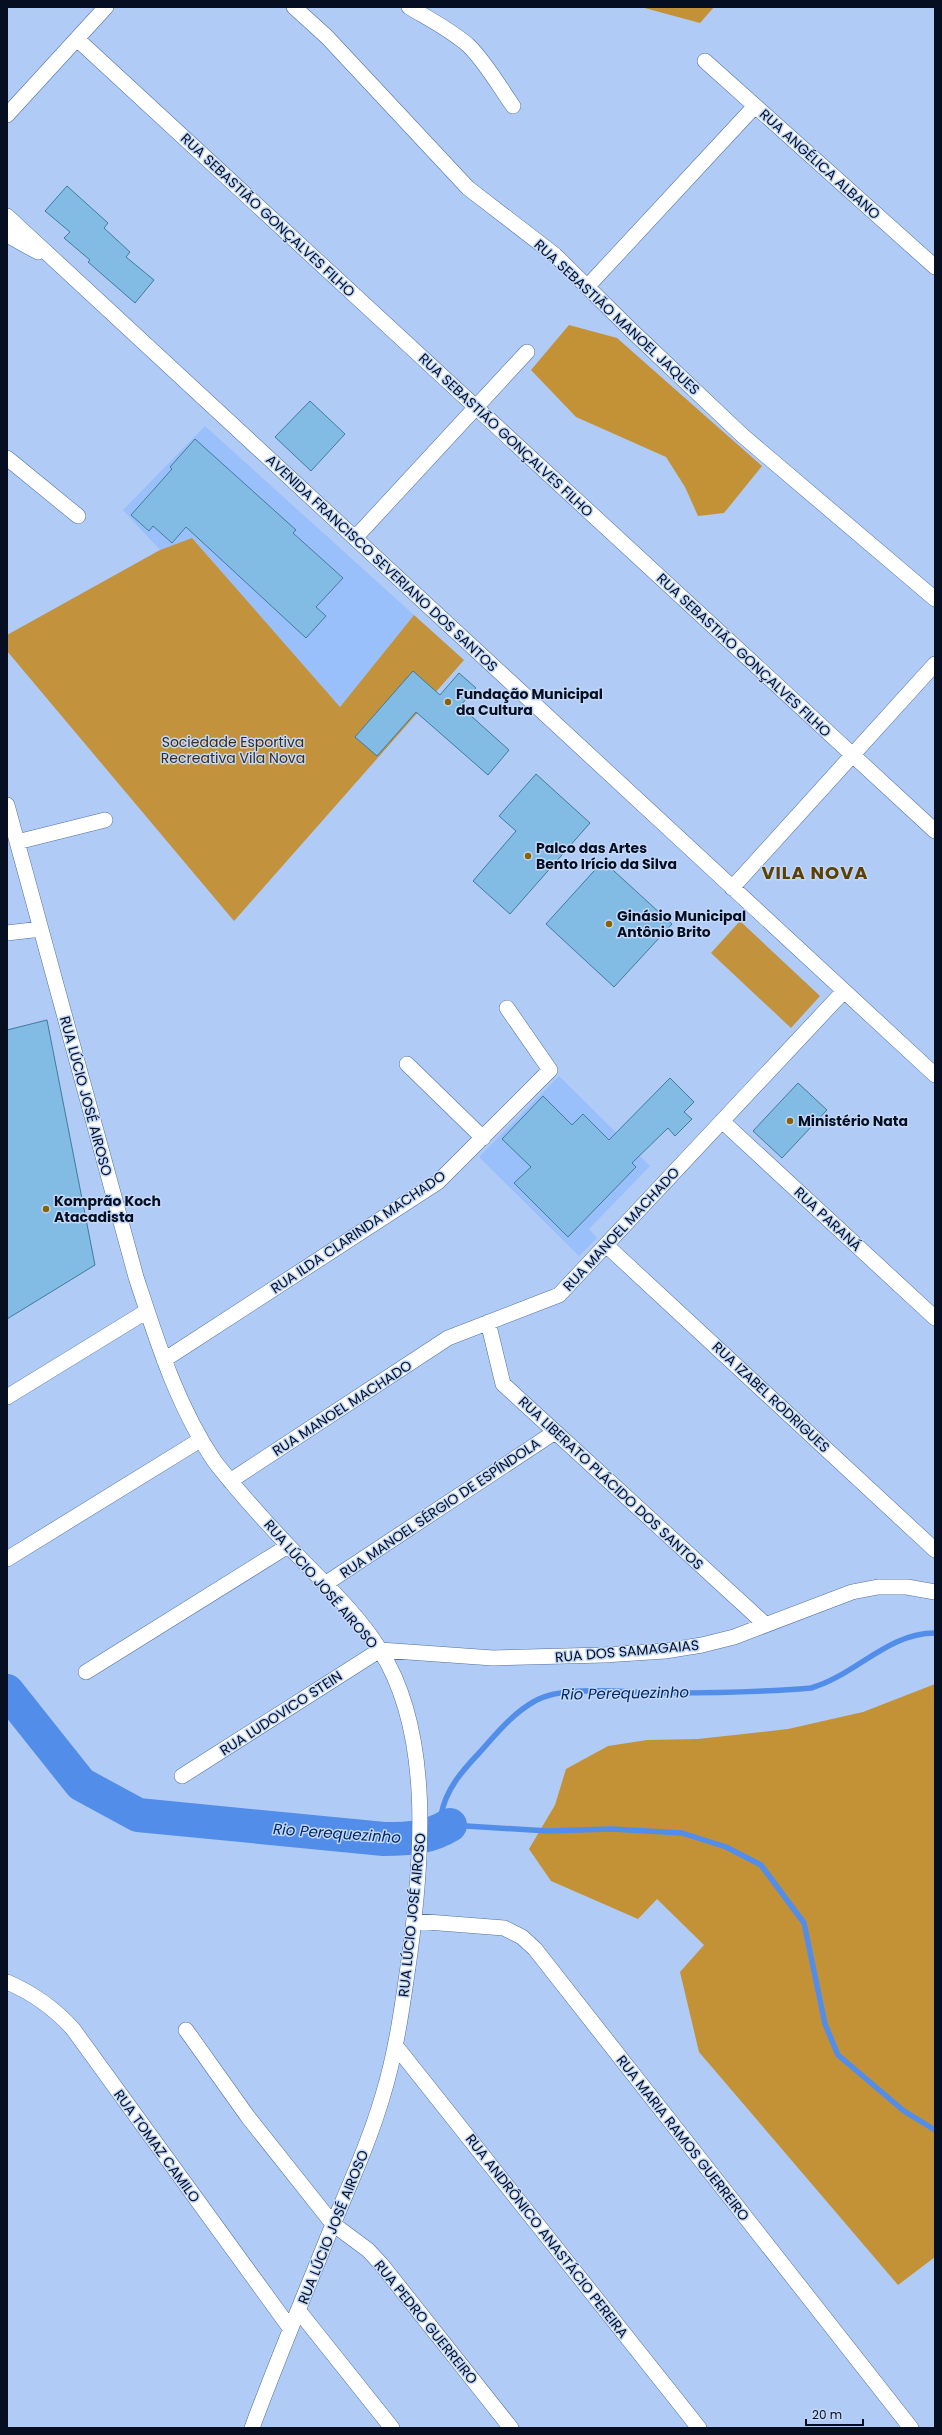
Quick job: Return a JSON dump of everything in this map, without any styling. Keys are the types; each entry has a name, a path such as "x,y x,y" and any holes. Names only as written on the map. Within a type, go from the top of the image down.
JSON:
{"street":[{"path":"7,115 106,7"},
{"name":"RUA SEBASTIÃO MANOEL JAQUES","path":"294,7 327,37 468,188 555,255 743,436 935,599"},
{"path":"409,7 441,26 469,47 485,65 513,106"},
{"name":"RUA SEBASTIÃO GONÇALVES FILHO","path":"77,39 935,831"},
{"name":"RUA ANGÉLICA ALBANO","path":"705,61 935,267"},
{"path":"587,287 756,106"},
{"name":"AVENIDA FRANCISCO SEVERIANO DOS SANTOS","path":"7,216 935,1075"},
{"name":"AVENIDA FRANCISCO SEVERIANO DOS SANTOS","path":"7,235 58,263"},
{"path":"355,538 527,352"},
{"path":"7,458 78,516"},
{"path":"732,888 851,754 935,664"},
{"name":"RUA LÚCIO JOSÉ AIROSO","path":"7,805 147,1311 164,1360 200,1440 230,1481 288,1546 325,1584 380,1650 394,1676 409,1726 421,1821 420,1853 414,1921 395,2045 373,2127 290,2328 252,2428"},
{"path":"17,842 105,820"},
{"path":"7,933 41,929"},
{"name":"RUA MANOEL MACHADO","path":"230,1481 448,1338 558,1295 844,991"},
{"name":"RUA ILDA CLARINDA MACHADO","path":"164,1360 438,1182 550,1070 507,1008"},
{"path":"407,1064 483,1138"},
{"name":"RUA PARANÁ","path":"722,1121 935,1318"},
{"name":"RUA IZABEL RODRIGUES","path":"606,1244 935,1550"},
{"path":"7,1397 147,1311"},
{"name":"RUA LIBERATO PLÁCIDO DOS SANTOS","path":"488,1322 503,1384 766,1625"},
{"name":"RUA MANOEL SÉRGIO DE ESPÍNDOLA","path":"325,1584 555,1432"},
{"path":"7,1559 200,1440"},
{"path":"86,1672 288,1546"},
{"name":"RUA DOS SAMAGAIAS","path":"380,1650 493,1658 604,1655 702,1645 734,1637 852,1592 878,1587 907,1587 935,1592"},
{"name":"RUA LUDOVICO STEIN","path":"182,1776 380,1650"},
{"name":"RUA MARIA RAMOS GUERREIRO","path":"414,1921 504,1928 522,1937 535,1949 911,2428"},
{"name":"RUA TOMAZ CAMILO","path":"7,1982 37,1997 56,2011 73,2029 290,2328"},
{"name":"RUA PEDRO GUERREIRO","path":"186,2030 243,2111 333,2224 368,2250 381,2264 511,2428"},
{"name":"RUA ANDRÔNICO ANASTÁCIO PEREIRA","path":"395,2045 700,2428"},
{"path":"298,2310 392,2428"}],"shaded area":[{"path":"641,7 714,7 700,23"},
{"path":"569,325 617,338 762,466 724,513 698,516 685,487 666,457 576,417 531,370"},
{"path":"205,426 414,615 340,707 192,538 160,550 123,510"},
{"path":"559,1076 650,1166 589,1229 597,1238 579,1256 479,1157"},
{"path":"935,1684 935,2257 898,2285 699,2052 680,1972 704,1945 657,1899 638,1919 551,1881 529,1849 555,1805 566,1769 608,1746 647,1740 698,1739 788,1729 863,1712"}],"green space":[{"name":"Sociedade Esportiva Recreativa Vila Nova","path":"192,538 340,707 414,615 464,660 234,921 7,651 7,635 160,550"},
{"path":"740,921 820,996 791,1028 711,953"}],"building":[{"path":"67,186 108,223 104,228 130,252 126,257 154,280 135,303 88,262 90,260 64,238 70,232 45,211"},
{"path":"310,401 345,434 311,471 275,437"},
{"path":"195,439 296,530 293,533 343,578 316,607 326,616 306,638 186,527 172,543 153,526 149,531 131,515 172,469 170,467"},
{"path":"413,671 440,695 459,673 476,688 460,706 509,750 488,775 416,712 377,756 355,737"},
{"name":"Palco das Artes Bento Irício da Silva","path":"536,774 590,823 510,914 473,881 516,831 499,816"},
{"name":"Ginásio Municipal Antônio Brito","path":"603,861 672,924 614,987 546,924"},
{"name":"Komprão Koch Atacadista","path":"47,1020 95,1265 7,1319 7,1030"},
{"path":"670,1078 694,1102 684,1112 692,1119 675,1136 668,1128 632,1163 636,1167 568,1237 514,1183 531,1167 502,1139 543,1096 572,1125 583,1114 609,1140"},
{"name":"Ministério Nata","path":"798,1083 827,1110 782,1158 753,1131"}],"waterway":[{"path":"935,1633 918,1635 902,1640 887,1647 843,1674 811,1688 702,1693 580,1691 547,1696 527,1706 512,1718 467,1766 451,1789 443,1806 441,1815 450,1825 548,1831 611,1829 682,1833 726,1847 761,1865 804,1923 825,2024 838,2055 904,2111 935,2130"},
{"name":"Rio Perequezinho","path":"7,1691 81,1784 138,1815 384,1839 418,1837 434,1833 450,1825"}],"place":[{"name":"Fundação Municipal da Cultura","path":"448,702"},
{"name":"Palco das Artes Bento Irício da Silva","path":"528,856"},
{"name":"Ginásio Municipal Antônio Brito","path":"609,924"},
{"name":"Ministério Nata","path":"790,1121"},
{"name":"Komprão Koch Atacadista","path":"46,1209"}],"district":[{"name":"VILA NOVA","path":"815,872"}]}
